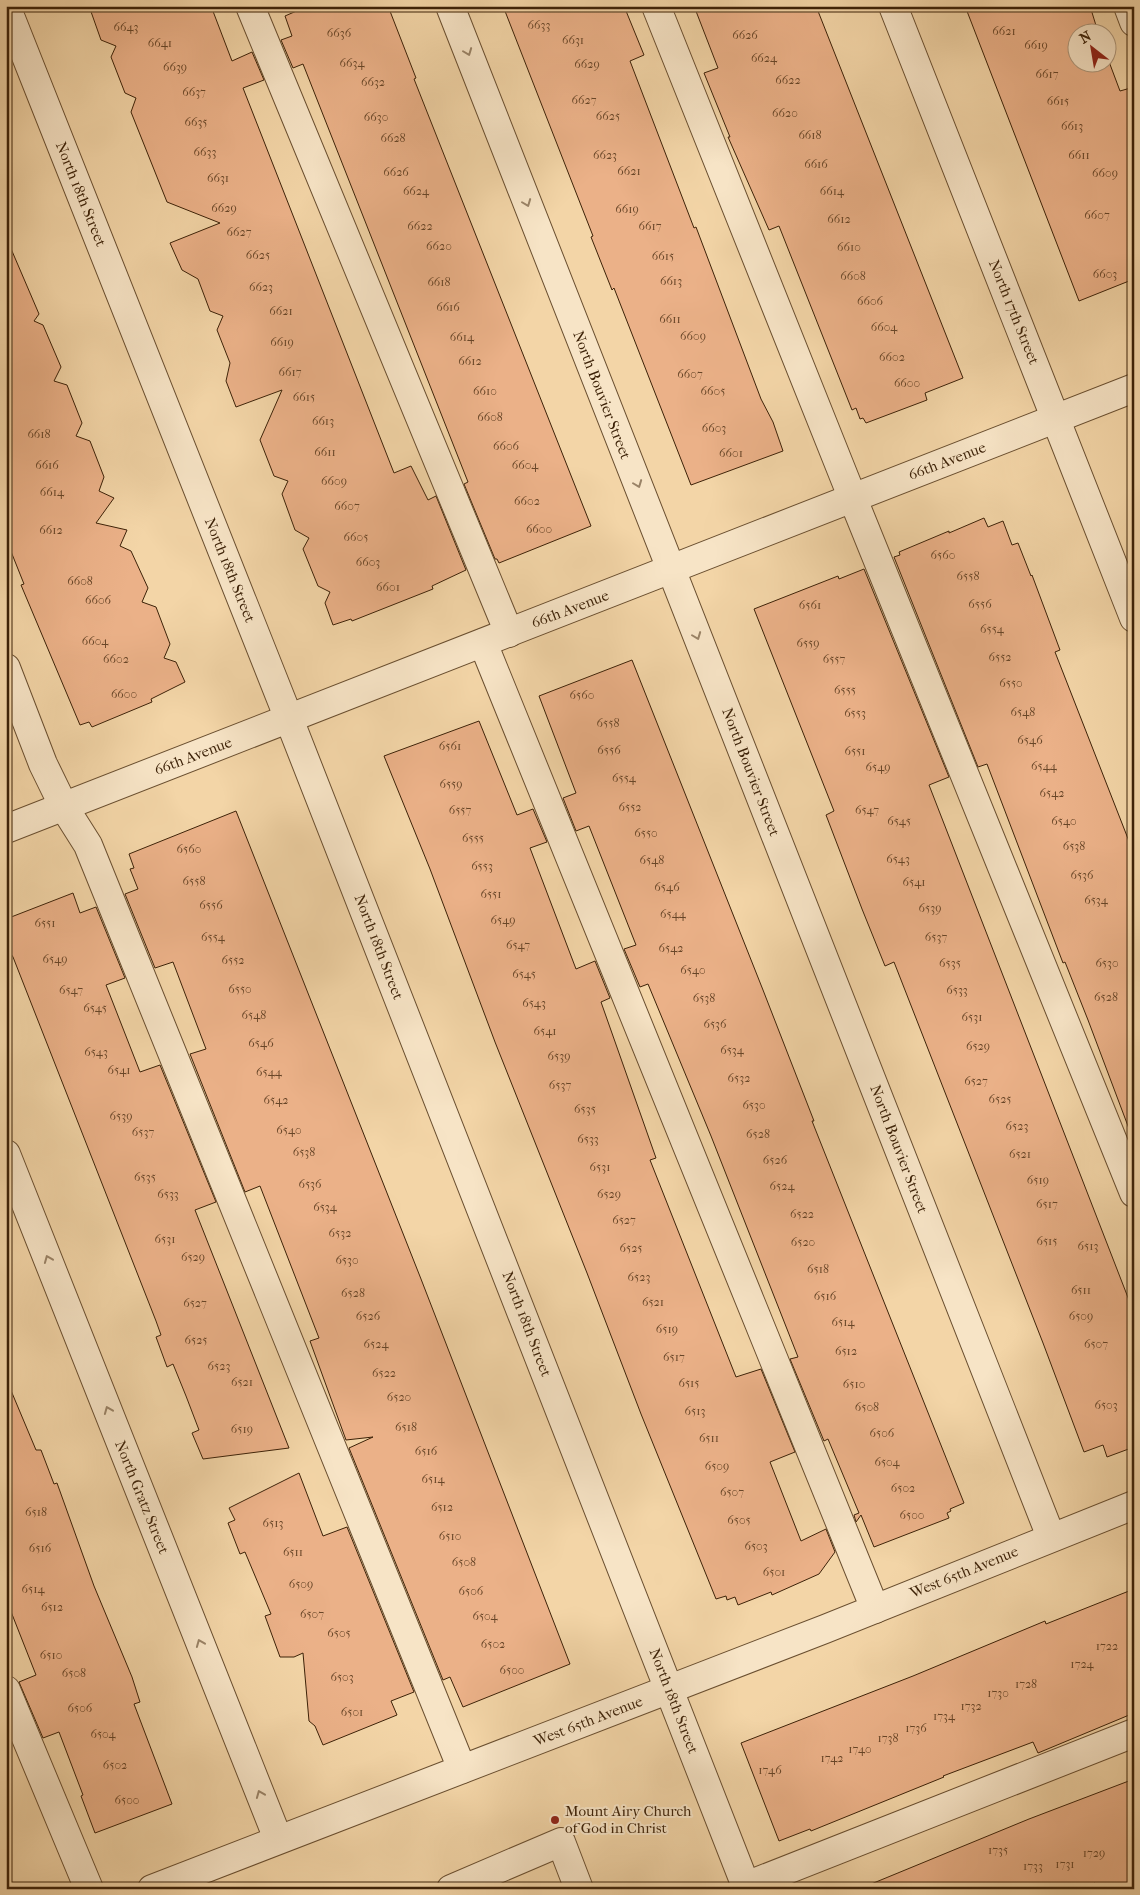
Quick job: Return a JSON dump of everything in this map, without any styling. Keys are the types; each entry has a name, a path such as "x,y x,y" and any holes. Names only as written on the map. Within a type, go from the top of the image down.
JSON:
{"street":[{"name":"North 18th Street","path":"6,6 289,719 747,1888"},
{"path":"250,6 509,633"},
{"name":"North Bouvier Street","path":"450,6 1051,1537"},
{"path":"656,6 1134,1193"},
{"name":"North 17th Street","path":"893,6 1134,618"},
{"path":"1128,6 1134,22"},
{"name":"66th Avenue","path":"6,829 1134,388"},
{"path":"483,643 875,1608"},
{"path":"6,668 43,764 64,807 88,845 462,1769"},
{"name":"North Gratz Street","path":"6,1154 278,1839"},
{"name":"West 65th Avenue","path":"152,1889 670,1689 1134,1505"},
{"path":"6,1690 89,1889"},
{"path":"747,1888 1134,1733"},
{"path":"451,1889 561,1842 579,1889"}],"building":[{"path":"89,6 211,6 232,61 252,52 264,80 243,88 394,473 411,466 428,500 436,496 466,570 432,586 433,589 352,621 351,619 333,625 325,603 330,592 318,586 303,549 309,538 295,530 282,494 288,481 274,476 260,440 282,390 236,407 226,381 230,363 217,330 223,316 210,311 198,279 182,270 170,243 220,223 167,202 131,112 136,98 125,93 111,57 116,46 101,40"},
{"path":"308,6 388,6 416,78 414,79 591,526 499,563 495,559 464,484 468,482 303,64 293,68 281,40 292,36 285,16"},
{"path":"503,6 624,6 644,55 630,61 783,451 691,485 614,288 612,290 591,237 593,236"},
{"path":"694,6 816,6 963,378 925,393 927,400 866,423 863,418 860,419 856,408 852,410 779,226 769,230 728,137 730,137 704,73 718,68"},
{"path":"965,6 1090,6 1095,22 1068,22 1068,72 1113,72 1120,91 1134,87 1134,279 1079,301"},
{"path":"6,237 39,314 34,321 43,325 61,367 54,381 67,385 82,423 76,436 90,441 104,477 99,491 114,498 96,523 127,530 120,546 131,551 148,588 142,602 156,607 170,644 164,658 176,662 185,682 151,699 152,702 92,727 89,722 80,725 21,585 24,584 6,539"},
{"path":"984,518 988,527 1003,521 1012,545 1018,543 1060,650 1055,652 1134,854 1134,1133 1131,1134 987,764 978,767 894,557 900,555 899,552"},
{"path":"864,569 949,777 929,785 1134,1313 1134,1447 1107,1457 1103,1445 1084,1452 894,962 885,966 862,909 826,815 834,811 754,609 838,576 839,579"},
{"path":"632,660 964,1503 950,1509 951,1511 947,1513 949,1518 874,1547 861,1515 856,1522 854,1515 859,1513 828,1439 824,1441 790,1359 798,1357 711,1136 648,984 640,987 624,949 636,945 589,826 576,831 563,798 576,793 539,696"},
{"path":"479,721 517,815 533,809 547,842 530,848 576,969 595,961 610,998 601,1002 656,1158 650,1160 736,1377 761,1369 795,1452 770,1462 801,1541 826,1529 835,1552 819,1574 772,1595 771,1592 738,1605 735,1597 727,1600 726,1596 716,1599 641,1414 495,1042 430,869 384,756"},
{"path":"236,811 421,1279 570,1664 463,1707 450,1677 443,1680 349,1448 373,1437 346,1440 310,1341 319,1338 260,1186 245,1192 190,1054 206,1049 173,962 155,968 125,894 138,889 130,869 134,868 129,854"},
{"path":"73,893 80,913 96,907 125,978 106,985 140,1072 160,1065 216,1202 195,1210 289,1448 203,1459 192,1433 199,1430 173,1364 167,1367 156,1337 161,1335 156,1321 13,957 6,946 6,919"},
{"path":"7,1381 36,1450 41,1450 54,1484 57,1483 94,1586 132,1677 140,1702 134,1704 172,1804 95,1833 59,1732 43,1738 19,1682 36,1675 6,1599"},
{"path":"299,1473 323,1536 347,1527 414,1692 391,1701 397,1715 323,1745 315,1726 309,1721 303,1653 294,1657 280,1657 265,1616 271,1614 245,1552 240,1554 228,1523 235,1520 229,1508"},
{"path":"1134,1589 1134,1713 1038,1753 1033,1742 943,1776 811,1831 810,1829 779,1841 741,1743 913,1676 1045,1621 1046,1624"},
{"path":"1134,1779 1134,1889 1097,1889 1095,1883 1081,1889 859,1889 1029,1819"}],"place":[{"name":"Mount Airy Church of God in Christ","path":"555,1820"}]}
